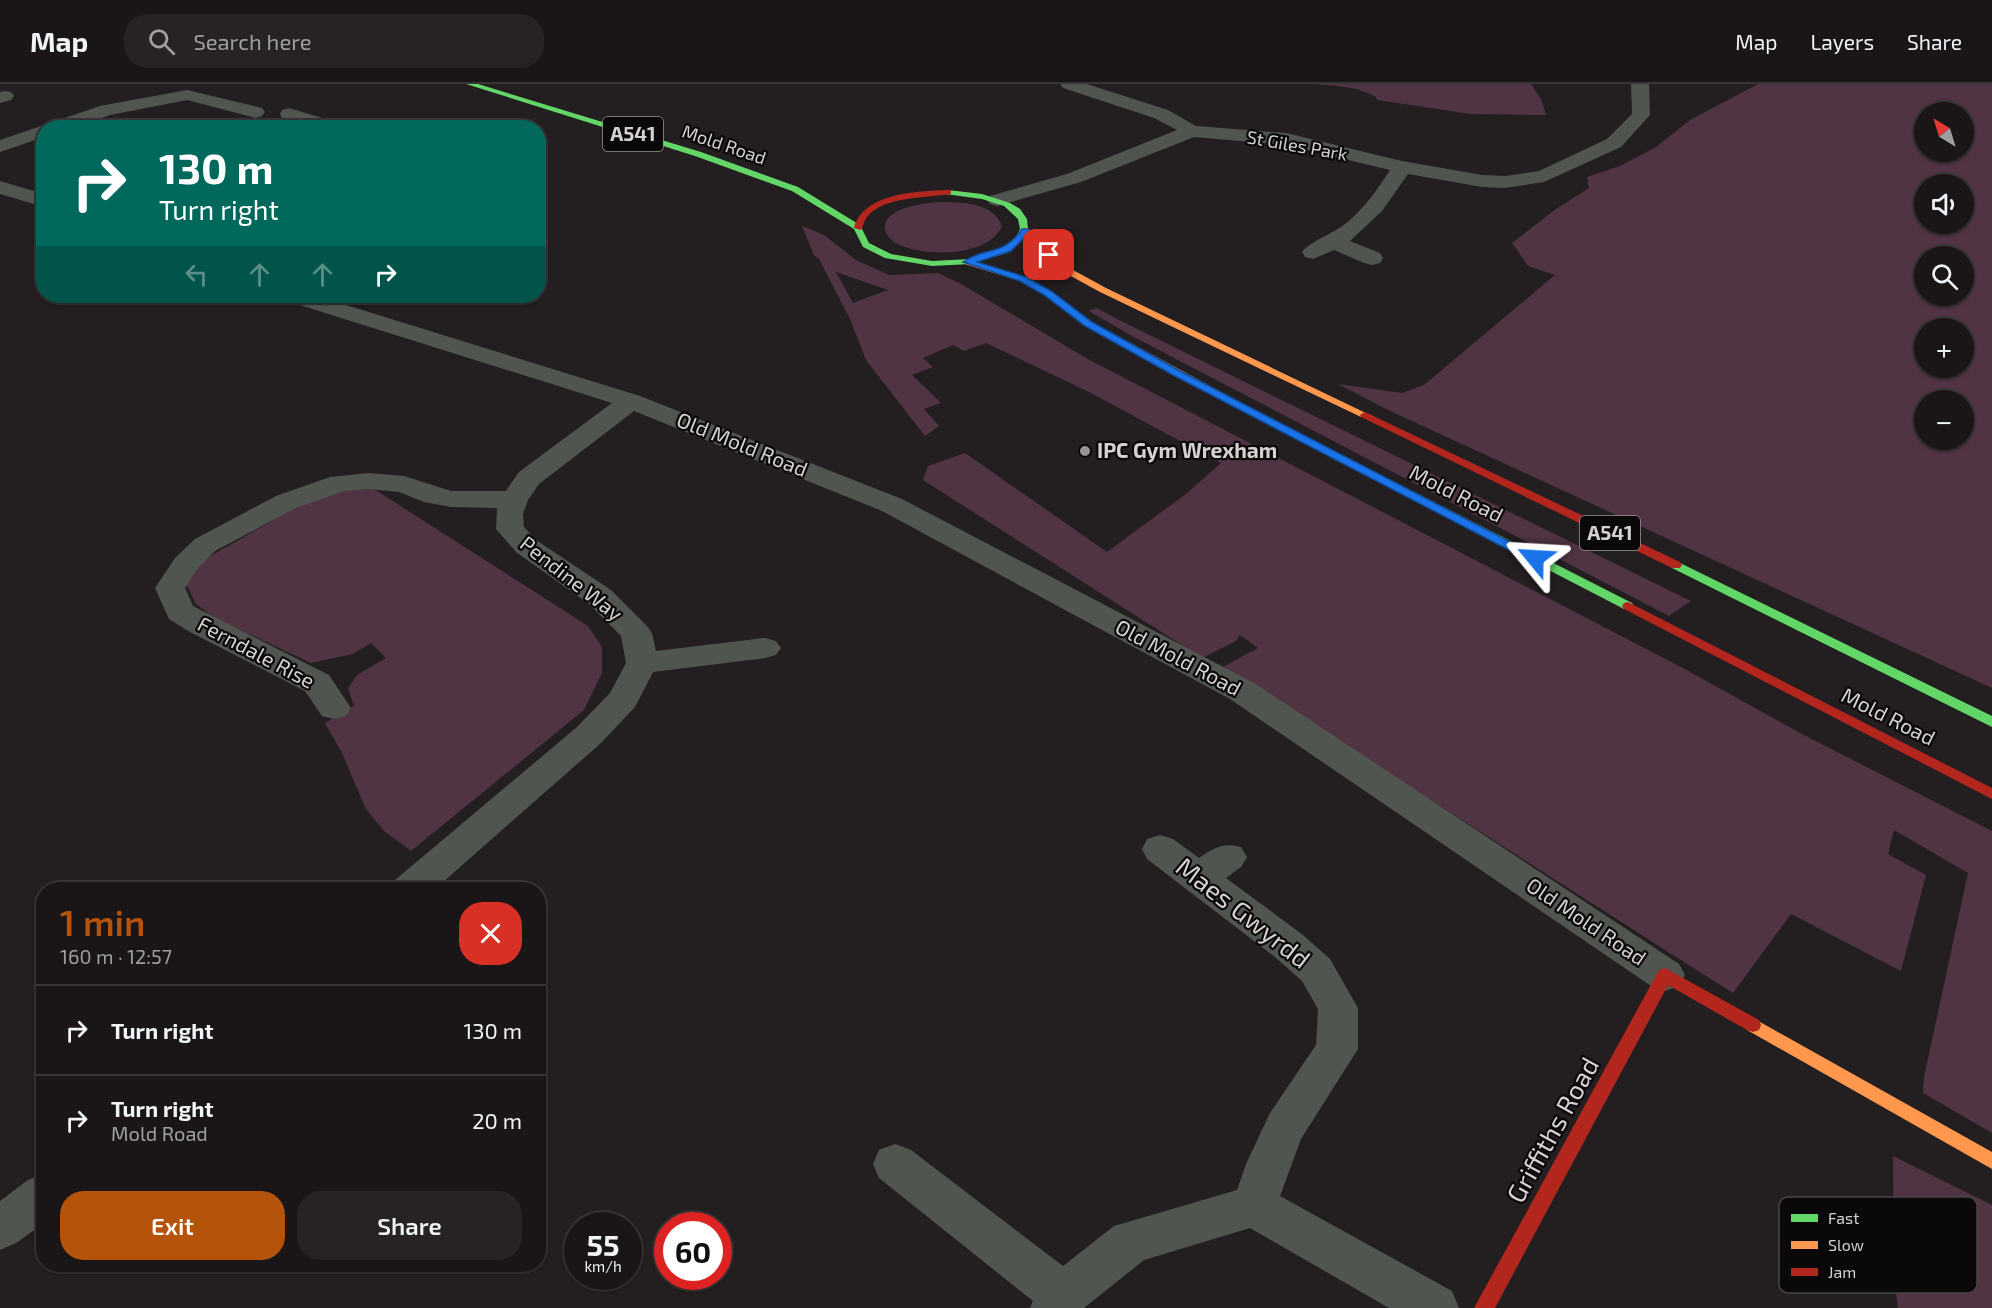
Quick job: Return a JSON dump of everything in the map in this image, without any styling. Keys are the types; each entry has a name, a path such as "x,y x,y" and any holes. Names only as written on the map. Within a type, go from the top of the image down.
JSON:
{"main road":[{"name":"Mold Road","path":"470,84 698,154 795,189 857,227"},
{"name":"Mold Road","path":"795,189 826,193"},
{"path":"861,196 897,198 948,192 975,194 997,200"},
{"path":"897,198 877,205 863,215 857,227 859,238 870,249 889,257 941,264 968,262 1007,249 1019,240 1025,230"},
{"name":"Mold Road","path":"997,200 1014,209 1023,219 1025,230 1061,267 1103,290 1589,522 1992,722"},
{"name":"Mold Road","path":"968,262 1023,279 1048,293 1089,324 1176,373 1992,794"},
{"name":"Old Mold Road","path":"1665,975 1992,1161"},
{"name":"Griffiths Road","path":"1484,1308 1665,975"}],"street":[{"name":"St Giles Park","path":"1069,84 1161,114 1192,131 1286,140 1402,167 1482,181 1526,181 1544,176 1614,143 1641,115 1640,84"},
{"path":"77,120 106,110 187,95 256,112"},
{"path":"289,114 309,120"},
{"name":"St Giles Park","path":"997,200 1074,178 1192,131"},
{"path":"0,146 36,134"},
{"path":"1313,252 1355,229 1383,197 1402,167"},
{"path":"0,187 36,198"},
{"path":"1334,242 1372,258"},
{"name":"Old Mold Road","path":"317,303 631,401 892,506 1242,691 1665,975"},
{"name":"Pendine Way","path":"631,401 529,478 514,500 508,514 510,529 526,546 600,597 636,633 642,663"},
{"name":"Ferndale Rise","path":"334,708 317,683 201,625 180,612 170,588 185,564 205,545 285,502 340,483 369,481 404,484 434,496 452,499 514,500"},
{"path":"417,882 589,735 622,699 642,663 765,648"},
{"name":"Maes Gwyrdd","path":"1160,849 1214,868 1289,946 1316,970 1338,1008 1337,1049 1285,1127 1268,1164 1254,1206"},
{"path":"895,1164 1058,1302 1131,1242 1254,1206 1435,1308"},
{"path":"0,1228 36,1201"}],"shaded area":[{"path":"1305,84 1531,84 1541,99 1546,115 1471,114 1377,100 1368,93 1351,88"},
{"path":"1758,84 1992,84 1992,688 1388,410 1338,384 1402,393 1424,385 1555,275 1528,266 1512,243 1556,209 1589,188 1587,177 1620,166 1656,147 1690,120"},
{"path":"939,202 966,203 984,208 998,218 1002,226 995,236 984,244 956,252 911,249 897,244 885,231 886,221 898,211"},
{"path":"802,226 824,235 856,260 889,275 938,273 961,284 1086,358 1681,667 1802,734 1992,831 1992,1133 1923,1093 1924,1077 1968,873 1894,830 1888,854 1926,875 1901,971 1791,914 1733,993 1221,668 1258,648 1240,635 1236,641 1202,658 923,480 928,466 965,453 1107,552 1186,494 1221,463 1089,392 986,343 964,351 953,345 923,358 933,367 912,375 941,403 924,409 939,426 925,436 866,360 850,319 819,259 814,255","holes":["836,272 888,290 853,303"]},
{"path":"1097,308 1691,601 1669,616 1132,336 1089,311"},
{"path":"374,489 588,626 602,647 602,673 584,710 411,851 384,831 366,809 342,753 325,723 354,706 348,688 357,675 386,658 371,643 353,654 311,663 215,618 196,604 185,582 200,562 293,509 321,496 348,490"},
{"path":"1893,1156 1976,1197 1893,1197"},
{"path":"1977,1198 1992,1205 1992,1308 1898,1308 1896,1293 1977,1293"}],"traffic: fast":[{"path":"470,84 698,154 795,189 857,227"},
{"path":"858,228 862,240 876,252 906,261 932,264 982,259 1008,249 1023,234 1023,219 1017,211 1007,205 969,194 948,192"},
{"path":"1279,426 1628,606"},
{"path":"1676,565 1992,722"}],"traffic: slow":[{"path":"1025,230 1061,267 1103,290 1365,415"},
{"path":"968,262 1023,279 1048,293 1089,324 1176,373 1279,426"},
{"path":"1753,1025 1992,1161"}],"traffic: jam":[{"path":"858,228 861,218 880,204 910,196 948,192"},
{"path":"1365,415 1676,565"},
{"path":"1628,606 1992,794"},
{"path":"1484,1308 1665,975 1753,1025"}],"place":[{"name":"IPC Gym Wrexham","path":"1085,451"}],"route":[{"path":"1049,255 1025,230 1019,240 1007,249 990,257 968,262 1023,279 1048,293 1089,324 1176,373 1535,558"}]}
